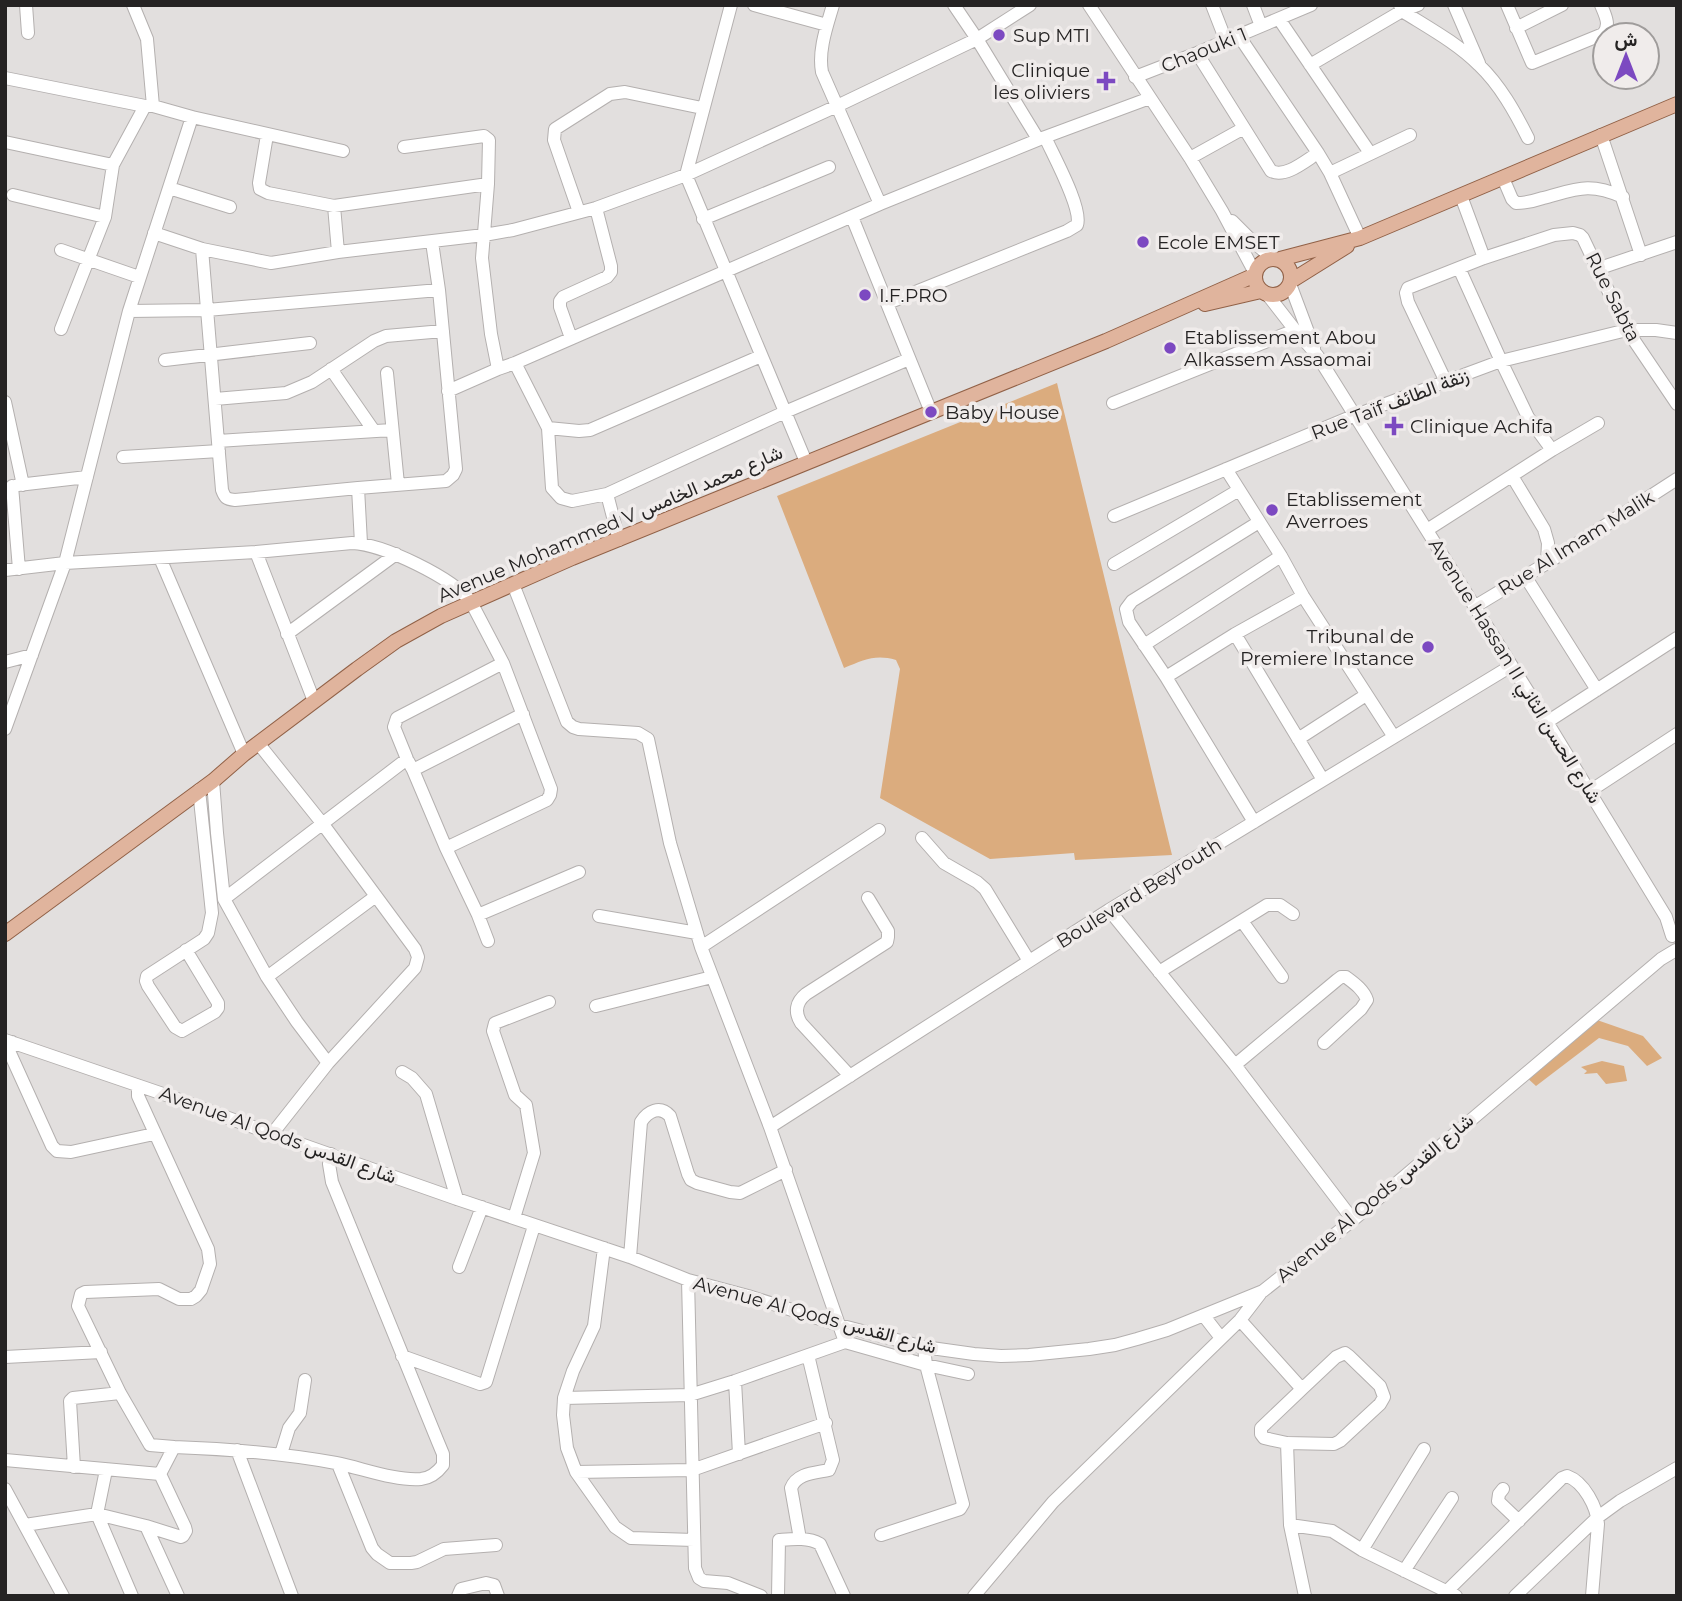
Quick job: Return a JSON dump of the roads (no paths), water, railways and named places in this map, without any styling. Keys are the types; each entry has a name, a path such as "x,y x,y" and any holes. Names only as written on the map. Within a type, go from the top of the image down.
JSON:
{"main road":[{"path":"1264,292 1257,286 1255,274 1263,261 1360,238 1677,104"},
{"path":"1291,282 1360,238"},
{"path":"1177,310 1264,292 1278,295 1287,289 1292,275 1288,266 1276,259"},
{"path":"1177,310 1255,274"},
{"name":"Avenue Mohammed V شارع محمد الخامس","path":"5,934 213,781 258,743 396,641 440,617 572,558 1177,310"}],"street":[{"path":"26,5 28,33"},
{"path":"61,328 105,217 113,165 149,106 147,39 133,5"},
{"path":"731,5 685,176 806,463"},
{"path":"754,5 827,25"},
{"path":"832,5 821,67 880,204"},
{"path":"888,303 1067,231 1077,225 1079,217 1042,138 954,5"},
{"path":"154,233 202,249 271,263 338,252 484,235 596,208 685,176 837,106 977,39 1030,5"},
{"path":"1089,5 1190,158 1255,274"},
{"path":"1212,5 1233,38 1318,153 1360,238"},
{"path":"1253,5 1261,26"},
{"path":"1310,65 1401,8 1418,5"},
{"path":"1454,5 1481,67"},
{"path":"1507,5 1532,63 1603,34 1608,24 1601,5"},
{"path":"1516,28 1562,5"},
{"name":"Chaouki 1","path":"1135,77 1198,53 1302,7"},
{"path":"1401,8 1447,39 1481,67 1507,100 1528,138"},
{"path":"1279,19 1370,153"},
{"path":"1198,53 1271,171 1279,174 1286,172 1318,153"},
{"path":"5,78 149,106 342,151"},
{"path":"579,212 554,140 555,129 617,92 702,108"},
{"path":"448,391 880,204 1042,138 1150,99"},
{"path":"5,729 65,563 128,312 192,117"},
{"path":"1190,158 1244,128"},
{"path":"267,135 259,183 260,189 268,193 334,206 488,184"},
{"path":"1330,173 1410,135"},
{"path":"1601,135 1642,255"},
{"path":"404,147 484,136 489,140 482,258 498,369"},
{"path":"5,142 113,165"},
{"path":"703,219 829,167"},
{"path":"1503,178 1515,202 1523,203 1589,187 1623,197"},
{"path":"169,188 230,207"},
{"path":"13,195 105,217"},
{"path":"1446,382 1408,303 1406,293 1408,288 1484,258 1461,196"},
{"path":"334,206 338,252"},
{"path":"571,338 559,301 607,277 611,272 596,208"},
{"path":"1222,211 1250,239 1276,259"},
{"path":"852,217 931,412"},
{"name":"Rue Sabta","path":"1484,258 1554,235 1577,233 1585,241 1627,330 1677,404"},
{"path":"202,249 222,490 227,499 248,499 446,481 453,475 456,468 432,242"},
{"path":"1597,269 1677,242"},
{"path":"61,250 139,277"},
{"path":"1459,268 1528,417 1552,450"},
{"name":"Avenue Hassan II شارع الحسن الثاني","path":"1291,282 1317,355"},
{"path":"128,312 207,310 439,290"},
{"name":"Avenue Hassan II شارع الحسن الثاني","path":"1264,292 1317,355 1590,791 1666,917 1675,940"},
{"path":"1113,403 1295,330"},
{"name":"Rue Taïf زنقة الطائف","path":"1114,516 1353,416 1501,362 1627,330 1677,333"},
{"path":"215,399 286,393 313,382 374,341 386,336 443,331"},
{"path":"165,360 310,342"},
{"path":"548,428 590,430 761,356"},
{"path":"515,363 548,428 552,488 561,498 572,501 607,494 785,412 909,359"},
{"path":"331,369 374,431"},
{"path":"387,373 398,484"},
{"path":"5,402 13,486 12,569 362,543 396,554 450,582 465,594 503,663 551,789 547,800 446,848"},
{"path":"1427,530 1598,423"},
{"path":"122,457 392,430"},
{"path":"1226,469 1303,596 1394,737"},
{"path":"1512,476 1544,530 1548,543 1547,563"},
{"path":"13,486 87,477"},
{"name":"Rue Al Imam Malik","path":"1474,607 1677,479"},
{"path":"358,488 362,543"},
{"path":"1114,564 1239,490"},
{"path":"607,494 619,540"},
{"path":"1254,822 1144,645 1128,618 1126,609 1130,603 1259,522"},
{"path":"256,552 314,701"},
{"path":"287,634 396,554"},
{"path":"1144,645 1281,556"},
{"path":"160,558 244,754"},
{"path":"1525,576 1597,690"},
{"path":"513,584 567,722 579,729 638,733 648,739 670,843 696,933 786,1170 845,1342"},
{"path":"1166,677 1303,596"},
{"path":"1235,634 1323,780"},
{"path":"1547,722 1677,638"},
{"path":"5,662 32,655"},
{"path":"488,941 394,727 397,718 503,663"},
{"name":"Boulevard Beyrouth","path":"770,1127 1109,910 1511,666"},
{"path":"1298,739 1366,695"},
{"path":"224,899 322,823 410,765 523,714"},
{"path":"1590,791 1676,737"},
{"path":"258,743 322,823 415,949 418,957 415,968 328,1063 272,1134"},
{"path":"213,781 224,899 267,977 328,1063"},
{"path":"186,950 218,1003 218,1008 182,1031 175,1027 146,981 148,976 186,950 204,939 208,933 211,920 199,790"},
{"path":"701,947 878,830"},
{"path":"922,838 944,863 985,889 1029,961"},
{"path":"478,915 579,872"},
{"path":"267,977 376,896"},
{"path":"850,1076 801,1023 796,1006 806,994 887,942 888,931 868,898"},
{"path":"1159,972 1267,905 1280,905 1293,914"},
{"path":"1109,910 1235,1065 1353,1220"},
{"path":"599,916 696,933"},
{"path":"1242,921 1282,977"},
{"name":"Avenue Al Qods شارع القدس","path":"8,1041 534,1226 630,1257 688,1280 839,1325 924,1347 974,1354 1001,1356 1058,1353 1126,1342 1167,1330 1263,1291 1353,1220 1661,959 1675,940"},
{"path":"596,1006 712,977"},
{"path":"1235,1065 1337,980 1346,977 1359,988 1367,1000 1361,1009 1324,1043"},
{"path":"514,1219 534,1153 526,1105 515,1095 493,1026 549,1002"},
{"path":"8,1041 9,1051 52,1146 57,1151 71,1152 154,1134"},
{"path":"402,1072 412,1078 426,1094 457,1199"},
{"path":"138,1086 138,1096 154,1134 208,1249 210,1264 201,1290 191,1299 179,1299 159,1289 85,1292 81,1294 78,1306 120,1392 150,1445 281,1454 404,1479 423,1479 437,1472 443,1465 443,1454 332,1182 329,1164 331,1154"},
{"path":"630,1257 641,1122 651,1111 661,1110 670,1116 688,1174 691,1180 697,1183 740,1193 786,1170"},
{"path":"459,1268 482,1207"},
{"path":"402,1356 480,1384 486,1382 534,1226"},
{"path":"604,1248 594,1326 564,1398 567,1448 576,1472 615,1527 626,1536 694,1540"},
{"path":"688,1280 695,1568 699,1578 728,1583 761,1596"},
{"path":"974,1596 1053,1502 1240,1320 1263,1291"},
{"path":"1204,1315 1221,1338"},
{"path":"1240,1320 1302,1389"},
{"path":"564,1398 690,1395 845,1342 968,1374"},
{"path":"881,1535 960,1509 963,1504 926,1365 924,1347"},
{"path":"5,1357 101,1352"},
{"path":"1345,1353 1380,1386 1384,1397 1380,1404 1334,1444 1287,1443 1264,1438 1261,1428 1302,1389 1336,1357 1345,1353"},
{"path":"800,1539 791,1488 796,1478 829,1470 834,1460 808,1355"},
{"path":"281,1454 289,1428 300,1413 305,1380"},
{"path":"735,1381 739,1454"},
{"path":"74,1467 70,1401 73,1398 120,1392"},
{"path":"576,1472 692,1470 826,1423"},
{"path":"1287,1443 1290,1525 1305,1596"},
{"path":"160,1474 174,1447"},
{"path":"1362,1550 1424,1449"},
{"path":"237,1450 292,1596"},
{"path":"5,1460 160,1474"},
{"path":"338,1464 372,1548 390,1563 417,1562 444,1549 496,1545"},
{"path":"1515,1596 1598,1517 1677,1468"},
{"path":"106,1469 97,1514 132,1596"},
{"path":"25,1525 97,1514 181,1537 186,1531 160,1474"},
{"path":"1290,1525 1332,1531 1362,1550 1451,1594 1519,1521 1567,1476 1573,1478 1593,1502 1598,1517 1592,1596"},
{"path":"5,1489 62,1596"},
{"path":"1503,1489 1498,1501 1519,1521"},
{"path":"1404,1571 1452,1498"},
{"path":"146,1526 178,1596"},
{"path":"778,1596 779,1540 800,1539 820,1544 844,1596"},
{"path":"458,1596 458,1592 464,1588 486,1583 494,1586 498,1596"}],"place":[{"name":"Sup MTI","path":"999,35"},
{"name":"Clinique les oliviers","path":"1106,81"},
{"name":"Ecole EMSET","path":"1143,242"},
{"name":"I.F.PRO","path":"865,295"},
{"name":"Etablissement Abou Alkassem Assaomai","path":"1170,348"},
{"name":"Baby House","path":"931,412"},
{"name":"Clinique Achifa","path":"1394,426"},
{"name":"Etablissement Averroes","path":"1272,510"},
{"name":"Tribunal de Premiere Instance","path":"1428,647"}]}
